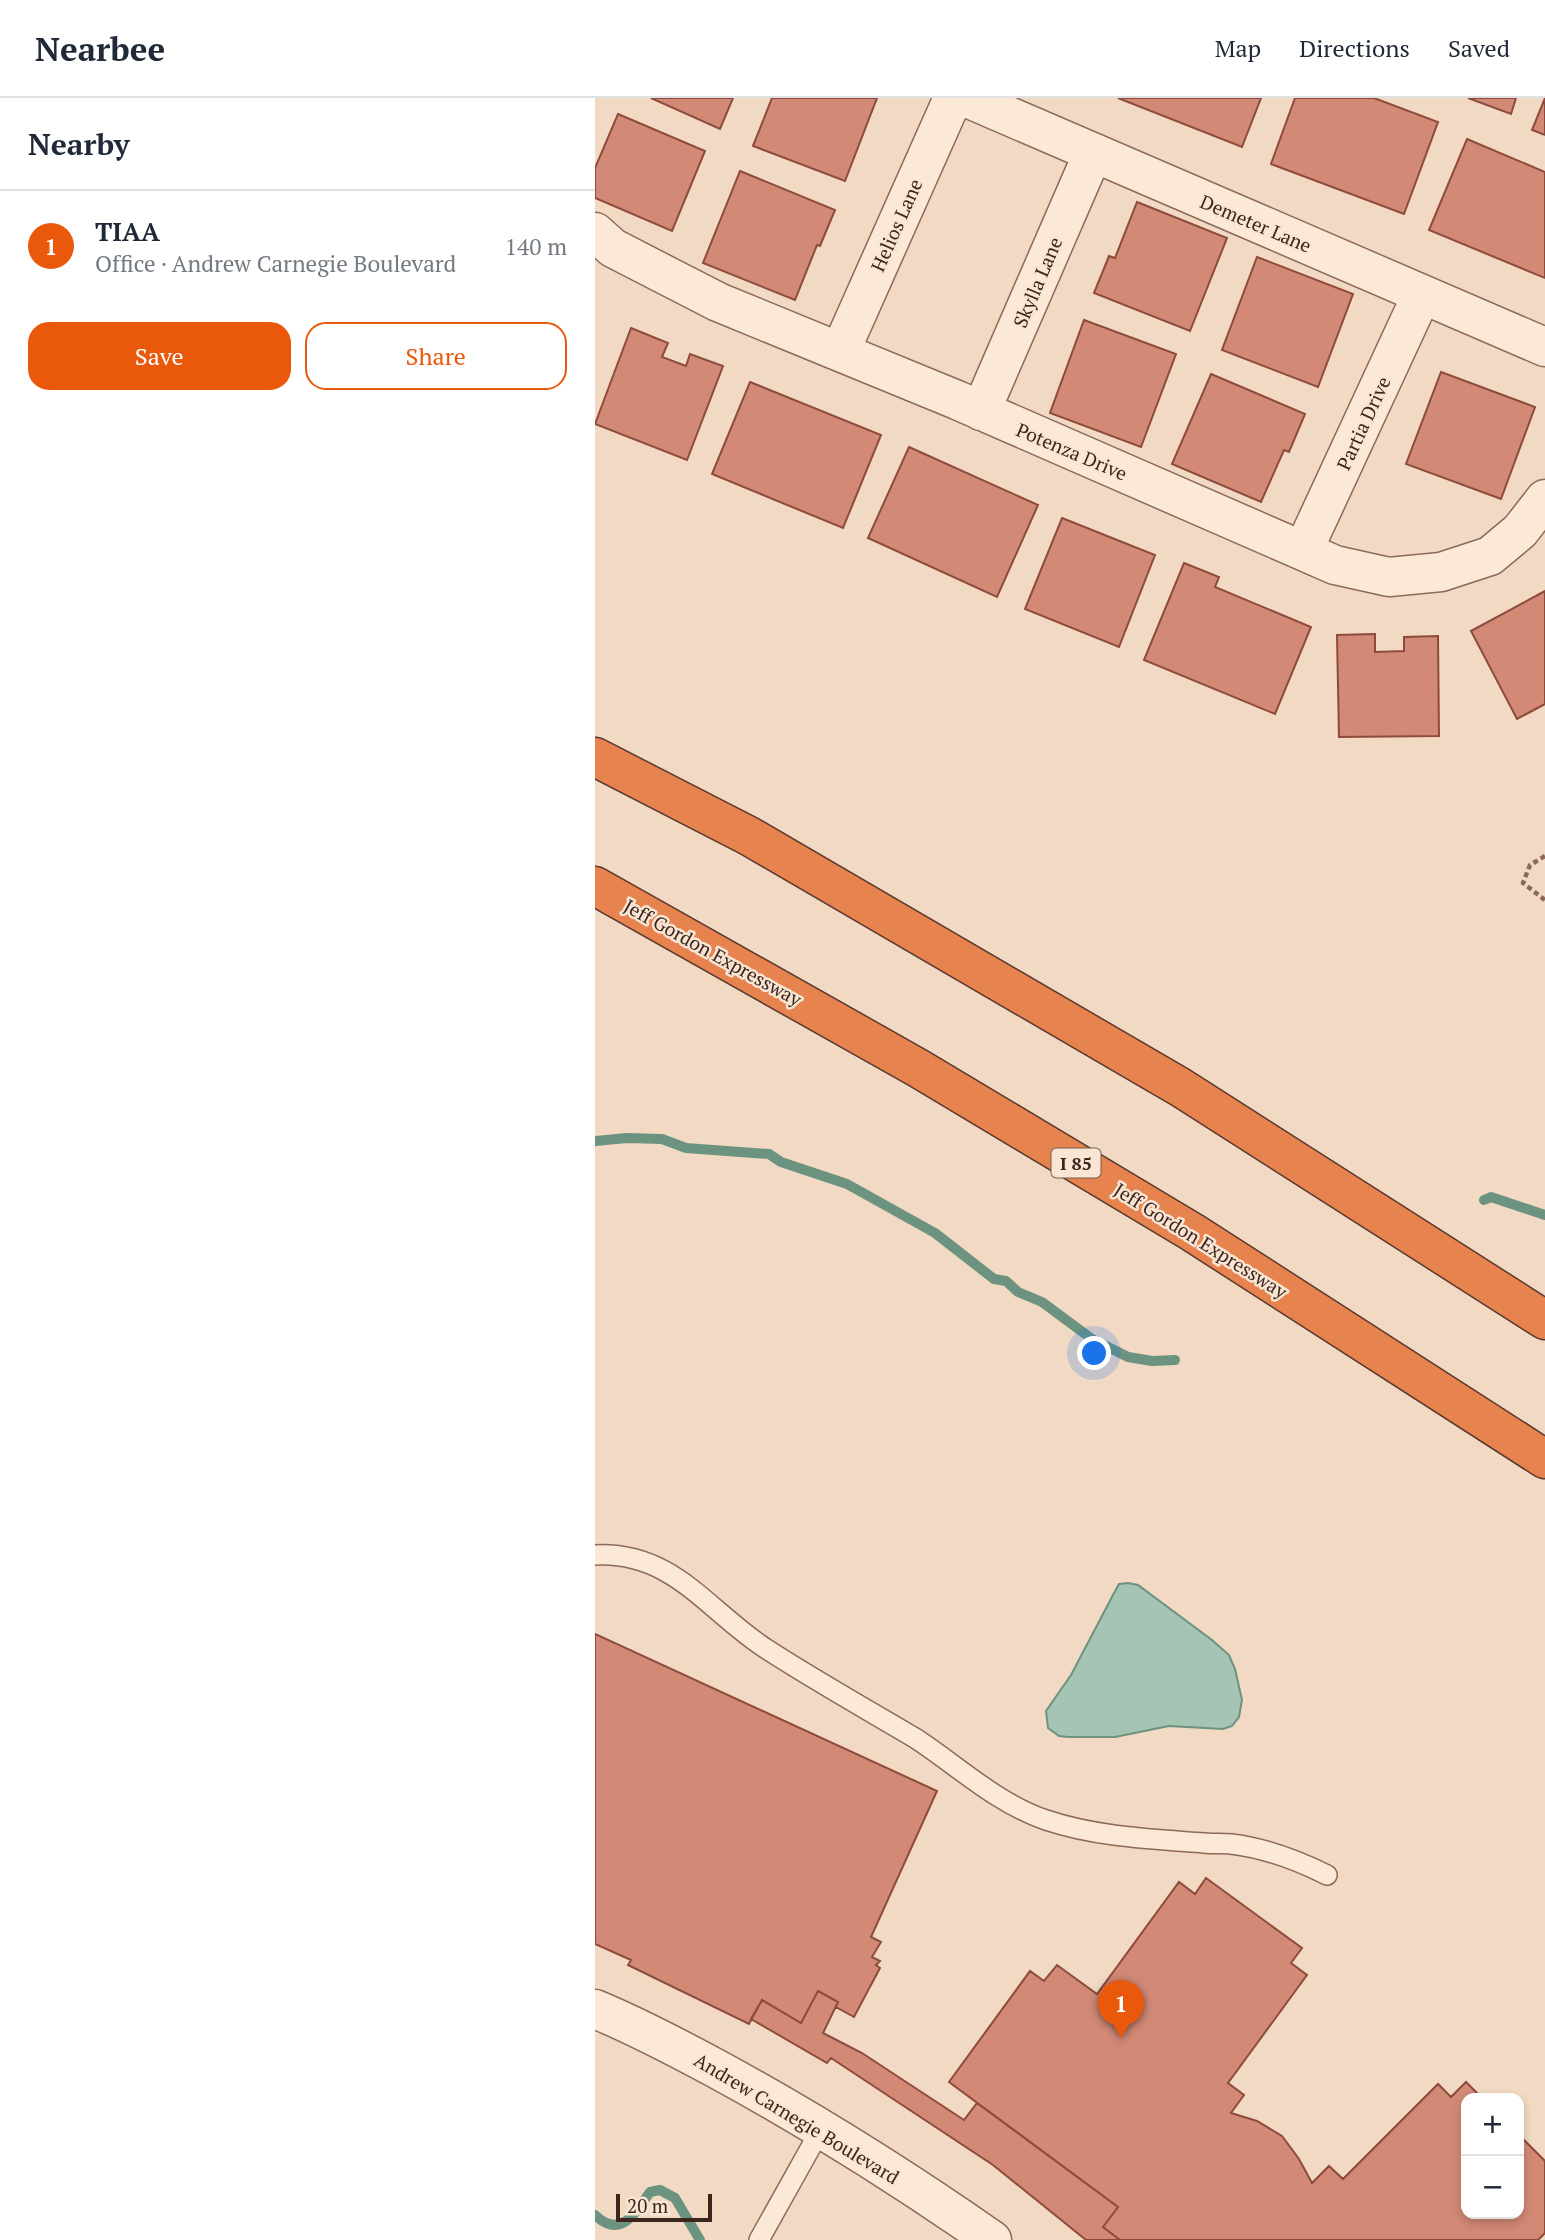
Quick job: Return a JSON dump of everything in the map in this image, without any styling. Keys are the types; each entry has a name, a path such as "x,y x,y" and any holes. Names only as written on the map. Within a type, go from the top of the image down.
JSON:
{"highway":[{"path":"595,757 750,836 1168,1080 1545,1320"},
{"name":"Jeff Gordon Expressway","path":"595,886 918,1068 1180,1225 1545,1458"}],"street":[{"name":"Helios Lane","path":"840,352 953,98"},
{"name":"Demeter Lane","path":"967,98 1545,347"},
{"name":"Skylla Lane","path":"981,411 1093,153"},
{"name":"Potenza Drive","path":"595,232 613,248 718,302 981,411 1335,565 1389,578 1441,572 1490,556 1520,531 1545,499"},
{"name":"Partia Drive","path":"1303,551 1422,295"},
{"name":"Andrew Carnegie Boulevard","path":"595,2009 667,2043 762,2094 880,2165 992,2240"}],"lane":[{"path":"595,1555 627,1556 666,1571 751,1639 939,1753 990,1793 1014,1806 1044,1819 1110,1835 1231,1844 1260,1850 1298,1861 1327,1875"},
{"path":"759,2240 821,2129"}],"path":[{"path":"1545,856 1530,865 1523,883 1545,900"}],"shaded area":[{"path":"1119,1584 1138,1585 1229,1655 1242,1700 1239,1717 1232,1726 1223,1729 1169,1726 1115,1737 1059,1736 1048,1728 1046,1711 1071,1675"}],"building":[{"path":"651,98 733,98 720,129"},
{"path":"772,98 877,98 845,181 753,146"},
{"path":"1118,98 1261,98 1242,147"},
{"path":"1295,98 1374,98 1438,122 1404,214 1271,164"},
{"path":"1468,98 1516,98 1511,114"},
{"path":"1545,98 1545,135 1532,130"},
{"path":"618,114 705,151 672,231 595,198 595,168"},
{"path":"1467,139 1545,172 1545,278 1429,230"},
{"path":"740,171 835,210 820,246 817,245 795,300 703,263"},
{"path":"1137,202 1227,238 1190,331 1094,293 1109,256 1115,258"},
{"path":"1257,257 1353,294 1318,387 1222,350"},
{"path":"1084,320 1176,354 1141,447 1050,413"},
{"path":"631,328 668,343 662,357 686,366 690,354 723,366 687,460 595,424"},
{"path":"1441,372 1535,407 1501,499 1406,464"},
{"path":"1211,374 1305,414 1289,452 1284,450 1261,502 1172,464"},
{"path":"750,382 881,435 843,528 712,474"},
{"path":"909,447 1038,505 997,597 868,538"},
{"path":"1062,518 1155,555 1119,647 1025,609"},
{"path":"1184,563 1219,577 1215,587 1311,627 1275,714 1144,660"},
{"path":"1545,591 1545,704 1517,719 1471,631"},
{"path":"1375,634 1375,652 1404,651 1404,637 1438,636 1439,736 1339,737 1337,635"},
{"path":"595,1634 937,1791 871,1937 881,1942 872,1957 880,1961 876,1965 880,1968 854,2017 836,2007 838,2002 818,1991 801,2023 762,2000 749,2024 628,1965 631,1960 595,1944"},
{"path":"1206,1878 1302,1948 1291,1963 1307,1975 1228,2083 1244,2095 1231,2113 1257,2121 1282,2136 1312,2183 1329,2166 1343,2179 1438,2084 1451,2097 1466,2082 1477,2093 1461,2093 1461,2219 1524,2219 1524,2140 1545,2161 1545,2233 1538,2240 1120,2240 1103,2227 1118,2207 949,2082 1030,1971 1044,1981 1057,1965 1097,1994 1179,1882 1195,1894"},
{"path":"818,1991 838,2002 823,2033 862,2053 964,2120 977,2103 1118,2207 1103,2227 1120,2240 1086,2240 993,2165 831,2058 827,2063 751,2019 762,2000 801,2023"}],"waterway":[{"path":"595,1141 662,1139 686,1148 769,1154 781,1162 847,1184 935,1233 994,1279 1006,1281 1018,1292 1042,1302 1092,1339 1128,1357 1152,1361 1175,1360"},
{"path":"1484,1200 1491,1197 1545,1215"},
{"path":"595,2215 604,2222 620,2224 633,2215 650,2192 660,2190 675,2198 700,2240"}],"place":[{"name":"TIAA","path":"1121,2038"}]}
